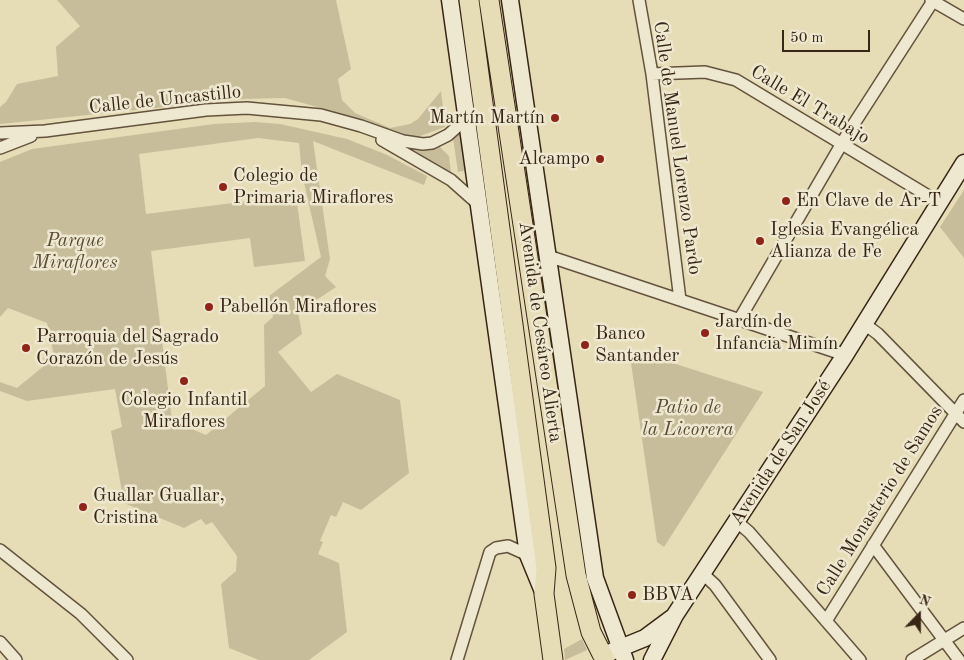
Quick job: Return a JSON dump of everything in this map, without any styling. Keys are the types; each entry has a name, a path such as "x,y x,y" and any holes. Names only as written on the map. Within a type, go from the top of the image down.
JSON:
{"main road":[{"name":"Avenida de Cesáreo Alierta","path":"450,0 528,555 544,594"},
{"name":"Avenida de Cesáreo Alierta","path":"489,0 576,575 586,618 601,659"},
{"path":"494,25 496,0"},
{"name":"Avenida de Cesáreo Alierta","path":"510,0 595,578 605,610 623,654"},
{"name":"Avenida de Cesáreo Alierta","path":"468,5 546,568 544,594 553,660"},
{"name":"Avenida de San José","path":"652,660 675,615 845,355 964,163"},
{"name":"Avenida de San José","path":"601,659 623,654 675,615"}],"street":[{"name":"Calle de Manuel Lorenzo Pardo","path":"639,0 652,74 680,300"},
{"path":"739,320 842,144 932,0 964,19"},
{"name":"Calle El Trabajo","path":"652,74 705,72 736,80 940,203"},
{"name":"Calle de Uncastillo","path":"0,133 46,131 206,110 248,108 298,112 348,122 403,141 423,144 432,143 448,135 457,127 466,112"},
{"name":"Calle de Uncastillo","path":"348,122 400,149 451,180 480,205"},
{"name":"Calle de Uncastillo","path":"0,148 46,131"},
{"path":"548,256 845,355"},
{"path":"861,328 870,328 878,334 960,417"},
{"name":"Calle Monasterio de Samos","path":"826,621 873,545 960,417 964,400"},
{"path":"736,521 749,532 860,660"},
{"path":"508,546 525,530"},
{"path":"873,545 958,660"},
{"path":"457,660 488,556 496,548 508,546 528,555"},
{"path":"0,550 81,614 127,660"},
{"path":"702,574 715,584 770,660"},
{"path":"912,660 964,628"},
{"path":"0,642 16,660"}],"green space":[{"path":"57,0 336,0 351,69 338,79 342,100 355,113 390,128 410,124 418,119 441,91 445,127 409,140 349,116 285,98 243,99 0,124 0,107 6,102 17,84 58,76 56,47 80,26"},
{"name":"Parque Miraflores","path":"255,122 280,124 347,139 385,154 427,176 424,185 313,141 330,259 325,276 336,287 298,312 302,334 278,352 311,392 337,374 400,400 409,473 361,510 343,502 336,517 331,515 320,541 323,542 318,554 339,563 347,632 309,660 259,660 229,648 221,584 236,571 237,556 212,522 206,525 201,519 184,528 124,503 111,431 122,427 115,389 27,401 0,391 0,382 17,388 45,365 43,358 54,356 47,323 8,308 0,317 0,162 32,149 214,124","holes":["258,138 299,143 302,174 321,257 269,296 273,317 264,325 265,386 206,435 172,421 151,251 250,238 254,267 305,261 296,195 146,214 139,154"]},
{"path":"461,130 467,170 458,172 453,138"},
{"path":"401,145 438,145 449,156 451,173"},
{"path":"964,190 964,258 940,227"},
{"name":"Patio de la Licorera","path":"629,349 763,392 664,547 657,542"},
{"path":"582,639 587,650 565,660 564,649"}],"place":[{"name":"Martín Martín","path":"555,118"},
{"name":"Alcampo","path":"600,159"},
{"name":"Colegio de Primaria Miraflores","path":"223,187"},
{"name":"En Clave de Ar-T","path":"786,201"},
{"name":"Iglesia Evangélica Alianza de Fe","path":"760,241"},
{"name":"Pabellón Miraflores","path":"209,307"},
{"name":"Jardín de Infancia Mimín","path":"705,333"},
{"name":"Banco Santander","path":"585,345"},
{"name":"Parroquia del Sagrado Corazón de Jesús","path":"26,348"},
{"name":"Colegio Infantil Miraflores","path":"184,381"},
{"name":"Guallar Guallar, Cristina","path":"83,507"},
{"name":"BBVA","path":"632,595"}]}
